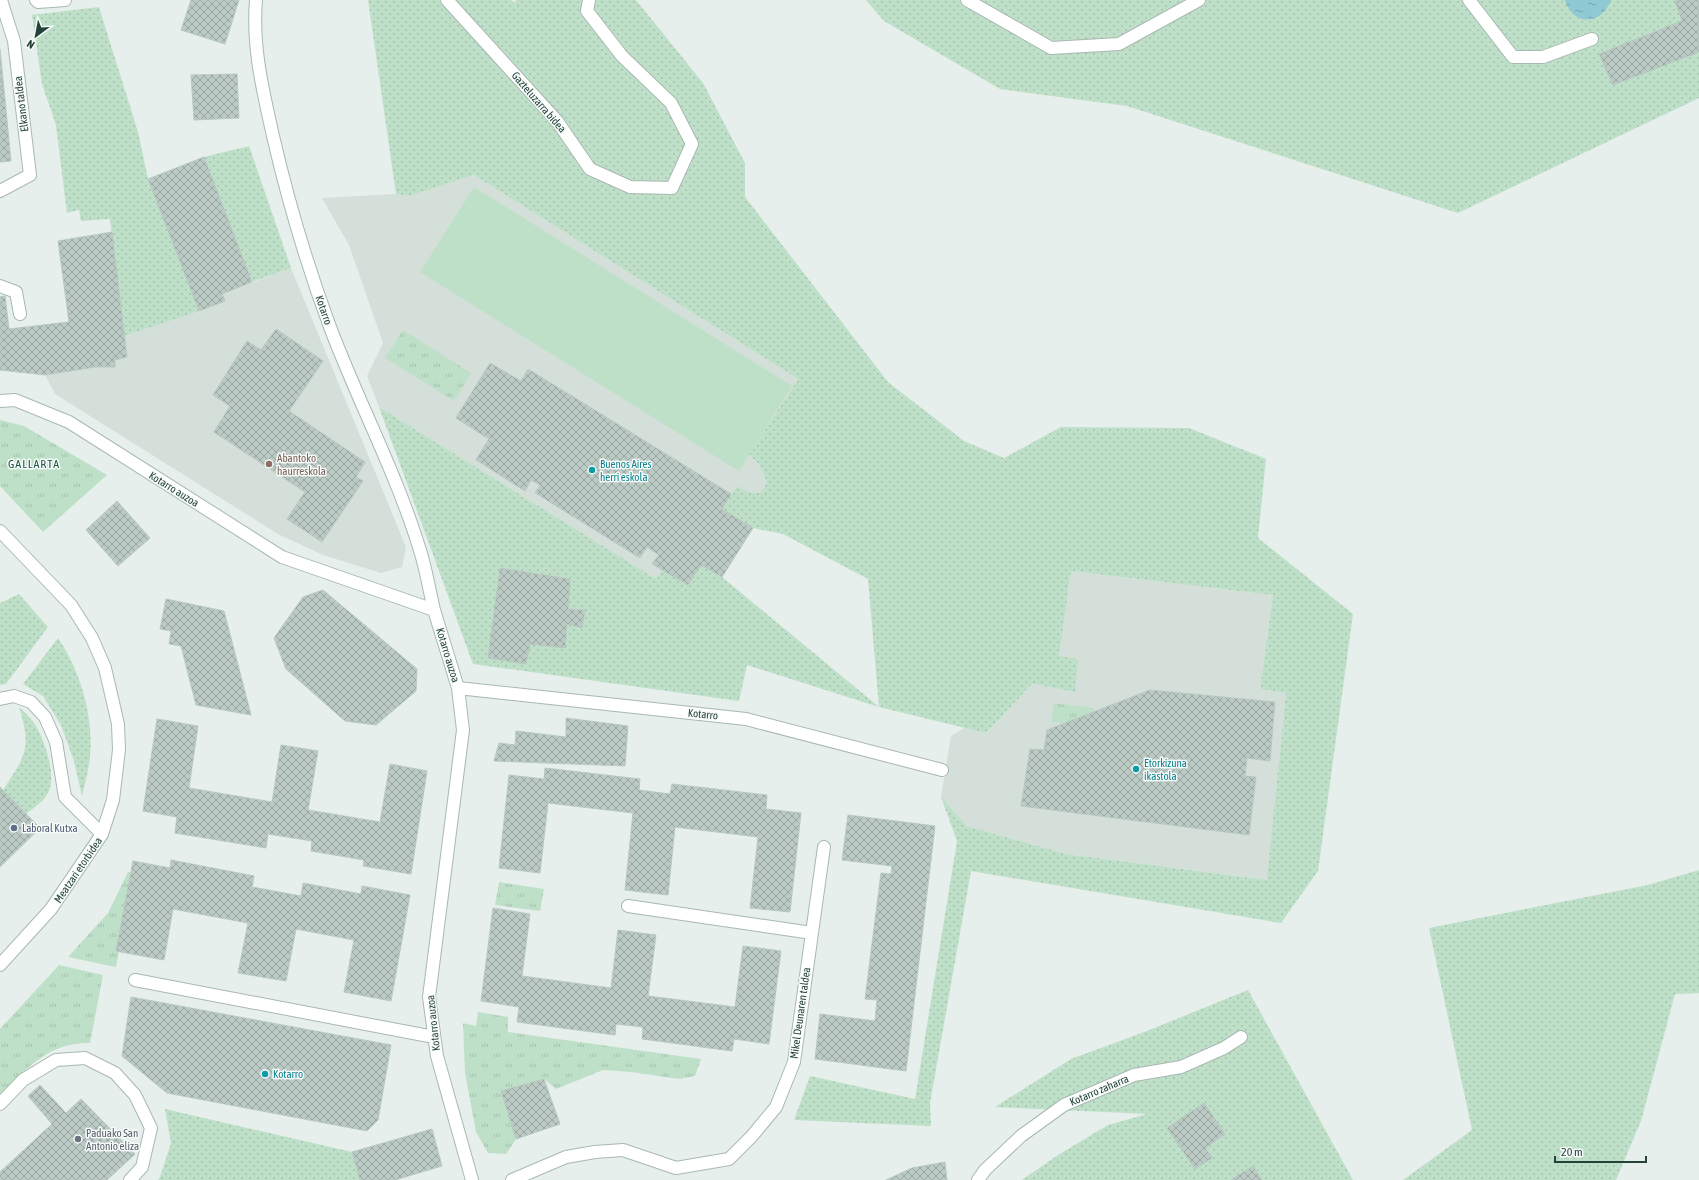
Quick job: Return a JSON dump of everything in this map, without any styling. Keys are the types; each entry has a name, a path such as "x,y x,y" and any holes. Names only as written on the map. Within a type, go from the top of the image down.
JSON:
{"street":[{"name":"Elkano taldea","path":"0,191 30,175 14,42 1,0"},
{"path":"36,0 38,2 65,0"},
{"name":"Kotarro","path":"256,0 254,26 260,80 283,179 298,232 330,328 393,479 419,550 434,610"},
{"name":"Gazteluzarra bidea","path":"447,0 558,121 590,169 630,187 672,188 692,144 671,103 622,56 587,11 589,0"},
{"path":"967,0 1051,48 1120,44 1199,0"},
{"path":"1469,0 1512,57 1543,57 1592,39"},
{"path":"0,286 16,292 20,314"},
{"name":"Kotarro auzoa","path":"0,401 15,400 68,422 282,558 434,610 458,688 463,730 429,997 436,1056 472,1180"},
{"name":"Meatzari etorbidea","path":"0,531 71,605 92,638 105,668 118,724 119,750 113,800 102,834 51,909 0,965"},
{"name":"Kotarro","path":"458,688 746,719 942,770"},
{"path":"0,699 14,696 31,702 45,717 56,742 65,797 102,834"},
{"name":"Mikel Deunaren taldea","path":"512,1180 566,1157 595,1152 623,1150 676,1168 729,1160 752,1136 776,1107 794,1062 824,847"},
{"path":"628,906 812,933"},
{"path":"134,980 434,1037"},
{"name":"Kotarro zaharra","path":"978,1180 985,1170 1021,1136 1064,1105 1134,1075 1182,1067 1224,1048 1241,1037"},
{"path":"0,1104 22,1080 56,1060 85,1058 115,1072 135,1095 151,1128 142,1167 130,1180"}],"shaded area":[{"path":"474,175 798,379 749,455 759,464 767,482 761,493 748,492 738,486 731,494 528,369 521,381 490,363 456,418 489,439 476,461 525,490 531,480 540,485 535,494 640,558 647,547 659,555 652,564 662,570 656,579 379,407 367,376 383,343 349,245 322,198 396,194 410,196"},
{"name":"Abantoko haurreskola","path":"291,268 406,547 402,567 381,573 323,555 278,534 55,394 45,375 95,367 115,367 115,360 124,336 224,301 222,294"},
{"path":"1071,571 1273,595 1260,689 1286,693 1268,880 1066,854 967,826 941,797 951,736 966,727 986,733 1032,684 1075,692 1059,656"}],"green space":[{"path":"368,0 511,0 515,3 516,0 636,0 703,83 745,163 745,197 888,382 964,441 1004,458 1061,427 1189,428 1266,459 1258,538 1353,614 1318,871 1281,923 971,871 930,1103 931,1126 794,1120 810,1076 915,1099 957,841 941,797 967,826 1066,854 1267,880 1286,693 1260,689 1273,595 1071,571 1059,656 1078,659 1075,692 1032,684 986,733 879,707 868,579 783,534 753,528 722,509 738,486 748,492 761,493 767,482 759,464 749,455 798,379 474,175 410,196 396,194"},
{"path":"866,0 1699,0 1699,98 1458,213 1127,106 1000,89 884,21"},
{"path":"99,7 138,132 148,179 199,311 124,336 110,219 81,221 79,210 67,213 56,125 42,84 32,15"},
{"path":"249,146 291,268 252,282 204,157"},
{"path":"474,187 792,386 739,471 420,272"},
{"path":"403,330 471,373 454,401 385,358"},
{"path":"379,407 656,579 662,570 688,585 701,565 722,577 879,707 747,665 739,701 473,664"},
{"path":"0,420 24,426 107,475 43,532 0,486"},
{"path":"19,594 48,627 6,684 0,685 0,603"},
{"path":"58,638 73,664 79,679 84,694 90,726 90,756 82,796 74,761 61,725 43,696 23,684"},
{"path":"1054,703 1094,708 1091,727 1051,722"},
{"path":"19,707 32,721 40,733 51,770 50,788 47,795 40,803 26,814 3,790 22,759 26,742"},
{"path":"1699,870 1699,993 1675,994 1641,1121 1616,1180 1403,1180 1472,1130 1429,928 1648,885"},
{"path":"128,872 134,873 116,967 68,957 108,913"},
{"path":"499,882 544,889 540,911 495,905"},
{"path":"59,965 103,975 90,1043 75,1044 50,1052 30,1066 0,1095 0,1029"},
{"path":"1248,990 1353,1180 1022,1180 1058,1155 1108,1125 1147,1114 995,1107 1071,1059 1147,1031"},
{"path":"478,1012 508,1017 508,1032 701,1059 695,1076 679,1079 631,1072 603,1070 556,1089 544,1079 501,1091 516,1139 506,1154 488,1153 476,1132 465,1073 463,1023 476,1026"},
{"path":"165,1109 352,1152 360,1180 158,1180 171,1143"}],"water":[{"path":"1565,0 1611,0 1607,8 1601,14 1588,20 1574,15 1569,9"}],"building":[{"path":"191,0 239,0 225,44 181,30"},
{"path":"1699,0 1699,52 1613,85 1599,54 1682,21 1675,1"},
{"path":"0,49 11,161 0,162"},
{"path":"237,74 239,118 194,120 191,75"},
{"path":"204,157 252,282 222,294 225,301 199,311 148,179"},
{"path":"112,232 127,357 115,360 115,367 95,367 45,375 0,370 0,297 5,296 9,329 69,322 58,241"},
{"path":"276,329 323,361 289,411 365,462 356,477 363,481 322,542 287,519 305,492 214,432 230,406 213,395 247,341 261,350"},
{"name":"Buenos Aires herri eskola","path":"490,363 521,381 528,369 731,494 722,509 753,528 722,577 701,565 688,585 652,564 659,555 647,547 640,558 535,493 540,485 531,480 525,491 476,460 489,439 456,418"},
{"path":"117,501 150,538 118,566 86,530"},
{"path":"500,568 570,579 568,609 585,610 582,628 567,624 565,648 530,644 526,664 488,658"},
{"path":"323,590 417,669 416,691 376,725 345,721 286,669 274,638 303,597"},
{"path":"166,599 224,611 251,715 196,705 181,646 169,644 171,631 160,629"},
{"name":"Etorkizuna ikastola","path":"1150,690 1275,702 1270,761 1247,758 1245,776 1256,777 1249,835 1021,806 1030,749 1044,750 1047,730"},
{"path":"566,718 628,726 625,766 494,761 499,743 515,745 516,731 566,737"},
{"path":"157,719 198,726 189,788 272,802 281,745 318,751 308,810 380,822 390,764 427,771 411,874 363,866 364,860 311,851 312,841 268,834 266,848 175,833 177,817 143,811"},
{"path":"545,768 640,779 639,790 670,794 672,784 767,795 766,809 801,813 790,912 750,908 758,837 675,827 668,895 625,890 633,813 548,803 540,873 499,868 509,775 544,779"},
{"path":"0,787 40,828 0,867"},
{"path":"848,815 935,826 906,1071 815,1059 820,1014 875,1021 877,1000 865,999 881,873 891,874 892,866 842,860"},
{"path":"171,860 254,876 252,887 301,896 303,883 361,894 362,886 410,895 391,1001 344,992 354,940 296,929 286,981 238,973 248,923 173,909 164,960 116,951 133,861 170,868"},
{"path":"493,908 530,914 522,976 611,988 618,930 656,935 648,996 735,1007 743,946 781,951 769,1044 734,1039 732,1051 642,1039 643,1027 616,1024 615,1035 517,1022 519,1007 481,1001"},
{"name":"Kotarro","path":"131,997 391,1045 378,1120 367,1131 167,1093 122,1056"},
{"path":"544,1079 560,1124 516,1139 501,1091"},
{"name":"Paduako San Antonio eliza","path":"40,1085 66,1113 81,1099 135,1154 107,1180 0,1180 0,1172 52,1124 28,1096"},
{"path":"1204,1103 1225,1134 1205,1148 1212,1158 1195,1169 1167,1128"},
{"path":"432,1129 442,1166 395,1180 360,1180 352,1152"},
{"path":"945,1162 947,1180 886,1180 912,1168"},
{"path":"1253,1166 1262,1180 1231,1180"}],"place":[{"name":"Abantoko haurreskola","path":"269,464"},
{"name":"Buenos Aires herri eskola","path":"592,470"},
{"name":"Etorkizuna ikastola","path":"1136,769"},
{"name":"Laboral Kutxa","path":"14,828"},
{"name":"Kotarro","path":"265,1074"},
{"name":"Paduako San Antonio eliza","path":"78,1139"}],"district":[{"name":"GALLARTA","path":"34,464"}]}
